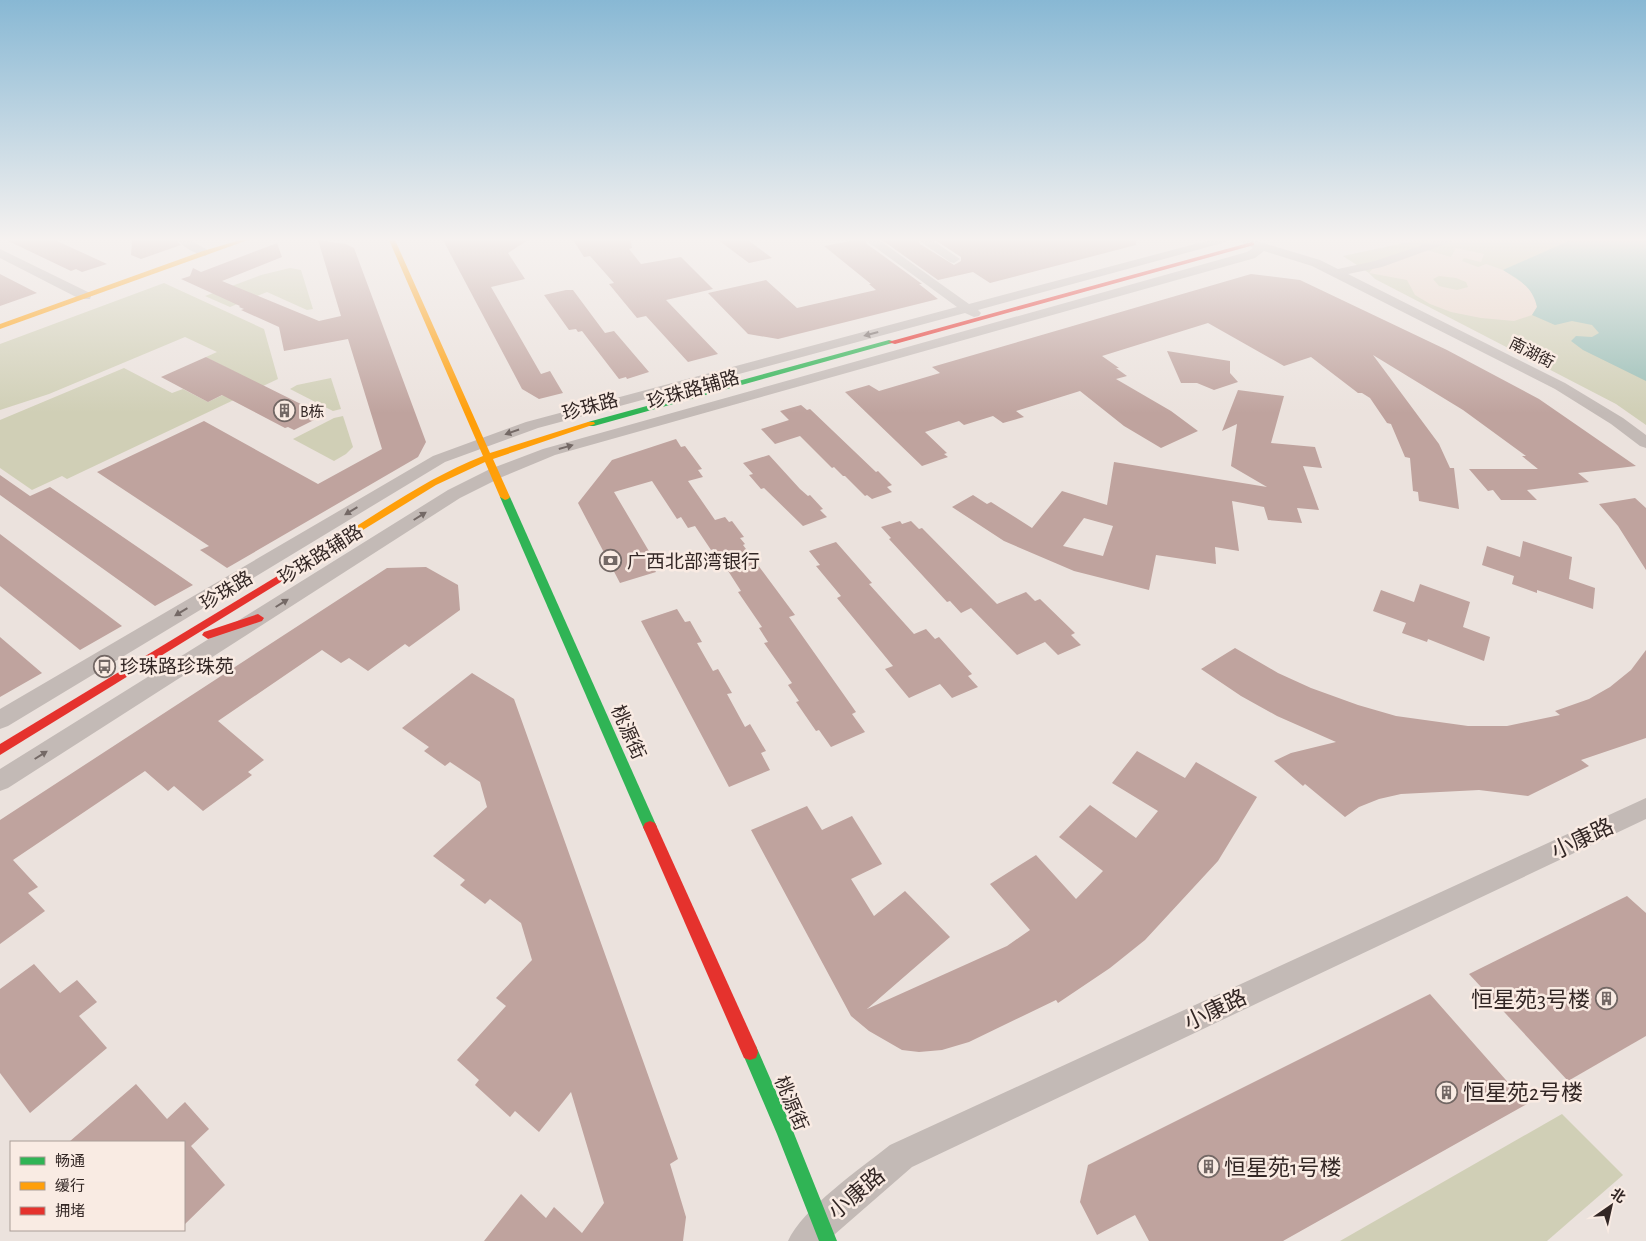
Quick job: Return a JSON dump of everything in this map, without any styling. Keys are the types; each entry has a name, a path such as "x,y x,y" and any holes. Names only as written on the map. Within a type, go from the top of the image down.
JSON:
{"street":[{"path":"0,326 80,298"},
{"name":"桃源街","path":"418,298 782,1123 818,1235"},
{"path":"953,298 981,317"},
{"name":"珍珠路辅路","path":"0,720 439,459 532,425 1005,298"},
{"name":"珍珠路","path":"0,750 446,476 492,465 540,438 1050,298"},
{"name":"珍珠路辅路","path":"0,781 454,494 492,465 549,452 1098,298"},
{"name":"南湖街","path":"1386,298 1560,386 1617,421 1646,443"},
{"path":"763,363 804,380"},
{"path":"674,387 725,387"},
{"path":"161,651 258,618"},
{"name":"小康路","path":"818,1235 901,1156 1633,823 1646,808"}],"green space":[{"path":"124,298 196,298 264,329 278,379 67,479 62,476 32,490 0,468 0,420 124,368 172,393 183,389 208,402 252,381 206,357 217,352 185,337 49,394 0,410 0,344"},
{"path":"209,298 252,298 230,307"},
{"path":"280,298 310,298 313,309 307,310"},
{"path":"1411,298 1646,298 1646,425 1616,404"},
{"path":"331,378 341,409 333,411 290,389 297,385"},
{"path":"343,416 353,447 334,461 293,439 334,418"},
{"path":"1562,1114 1623,1175 1547,1241 1340,1241"}],"shaded area":[{"path":"1420,298 1535,298 1537,307 1532,315 1514,321 1481,318 1451,312"}],"water":[{"path":"1534,298 1646,298 1646,381 1583,350 1571,341 1576,336 1592,337 1599,333 1592,325 1572,321 1555,325 1532,315 1537,307"}],"building":[{"path":"0,298 23,298 0,306"},
{"path":"222,298 263,298 319,321 341,316 336,298 373,298 426,442 418,457 227,568 200,550 209,546 97,472 204,421 318,484 382,449 348,339 284,351 279,327 241,310 244,309"},
{"path":"474,298 497,298 541,374 550,371 563,393 539,399 522,389"},
{"path":"546,298 579,298 605,333 614,331 649,372 627,379 626,377 619,379 582,331 578,332 576,329 569,330"},
{"path":"620,298 675,298 666,300 718,354 688,362 646,316 637,318"},
{"path":"713,298 786,298 797,308 841,298 938,299 778,339 748,334"},
{"path":"1169,298 1338,298 1447,350 1539,399 1636,466 1578,473 1589,482 1527,490 1537,500 1501,500 1493,490 1488,491 1469,469 1538,469 1522,456 1526,456 1463,410 1373,355 1439,444 1450,468 1454,468 1459,509 1419,501 1418,492 1413,491 1410,458 1405,457 1391,424 1387,423 1370,398 1362,393 1358,393 1311,357 1284,366 1208,323 1102,356 1127,376 1116,379 1171,411 1198,431 1161,448 1124,426 1080,391 1016,411 1024,417 1003,423 993,416 964,425 959,421 925,432 947,453 944,454 948,457 922,466 845,392 869,385 879,391 940,373 932,367"},
{"path":"1167,351 1230,361 1230,373 1238,382 1214,390 1197,383 1181,383"},
{"path":"206,357 317,412 314,414 320,417 294,430 288,427 285,428 222,395 208,402 161,377"},
{"path":"1238,390 1284,396 1271,443 1315,447 1322,468 1303,466 1319,510 1297,508 1302,523 1268,520 1264,507 1232,501 1239,551 1215,547 1216,564 1156,555 1149,590 1074,571 1004,541 952,507 973,495 987,504 991,502 1032,528 1062,491 1107,505 1114,462 1267,487 1231,466 1237,424 1222,431","holes":["1084,518 1113,526 1103,556 1063,546"]},
{"path":"801,405 807,410 810,409 876,472 878,471 892,485 887,487 892,492 872,499 867,495 865,496 845,476 834,467 832,468 800,436 775,444 761,429 789,420 780,411"},
{"path":"676,439 681,447 685,446 702,469 698,470 703,477 688,481 715,520 725,517 729,522 732,521 744,537 740,538 745,544 743,545 795,615 789,617 856,712 852,714 865,732 831,747 819,730 816,731 796,702 799,701 788,685 792,683 764,643 768,642 759,628 762,627 738,592 741,591 714,549 711,550 695,526 688,528 681,517 677,519 652,481 614,492 653,558 649,560 656,572 620,583 578,503 612,460"},
{"path":"769,455 800,489 808,496 810,495 823,509 820,510 827,517 803,526 764,488 761,489 749,475 753,474 743,463"},
{"path":"0,475 30,496 50,487 193,585 155,606 0,495"},
{"path":"1635,498 1646,508 1646,570 1618,526 1599,504"},
{"path":"900,521 902,524 911,521 919,529 922,528 997,604 1026,592 1035,601 1040,599 1075,633 1071,635 1081,645 1058,655 1045,642 1017,655 971,608 961,613 950,601 947,602 889,539 891,538 881,527"},
{"path":"0,534 122,626 80,650 0,586"},
{"path":"1523,541 1572,557 1569,579 1595,588 1593,609 1537,590 1537,593 1512,584 1514,576 1482,565 1487,546 1520,557"},
{"path":"836,542 872,583 869,584 914,634 926,629 935,639 939,637 972,674 968,676 978,687 952,698 940,684 909,698 885,669 893,666 837,598 841,596 816,566 820,565 809,551"},
{"path":"426,567 458,585 460,610 409,647 405,644 368,671 349,658 341,663 322,650 218,721 264,760 248,772 252,775 203,811 174,786 168,791 145,771 13,860 38,887 28,893 45,911 0,944 0,820 387,568"},
{"path":"1420,584 1470,602 1463,627 1490,637 1484,661 1428,639 1427,642 1402,633 1406,623 1373,611 1381,590 1414,602"},
{"path":"677,609 685,622 690,621 702,642 697,643 713,671 718,669 732,693 727,694 745,727 750,724 766,751 761,753 770,770 729,787 641,621"},
{"path":"0,637 42,673 0,697"},
{"path":"1235,648 1278,673 1311,688 1358,705 1396,716 1468,726 1507,726 1560,715 1555,711 1589,699 1610,687 1631,670 1646,650 1646,738 1581,760 1589,766 1528,796 1479,790 1401,794 1379,799 1359,807 1345,817 1305,784 1303,786 1274,761 1291,753 1336,742 1277,716 1241,696 1201,669"},
{"path":"472,673 514,699 678,1159 670,1164 686,1217 683,1241 484,1241 521,1194 546,1218 554,1207 582,1233 604,1203 571,1092 539,1132 515,1111 510,1117 475,1085 479,1080 457,1060 506,1006 496,998 532,960 521,923 490,899 485,904 460,885 465,880 433,856 487,807 480,782 450,762 445,766 424,751 429,747 402,728"},
{"path":"1137,751 1185,778 1196,762 1257,797 1218,861 1145,940 1110,968 1058,1003 1056,1000 969,1042 942,1050 919,1052 902,1050 869,1031 851,1016 751,830 807,806 822,830 852,816 882,864 851,879 874,916 905,891 950,937 867,1009 1007,946 1030,930 990,884 1036,855 1076,899 1103,871 1059,837 1090,805 1136,838 1158,811 1112,783"},
{"path":"1627,896 1646,913 1646,1036 1568,1081 1469,974"},
{"path":"34,964 60,993 77,980 97,1002 79,1016 107,1048 30,1113 0,1073 0,989"},
{"path":"1430,994 1527,1104 1283,1241 1149,1241 1135,1215 1097,1235 1080,1202 1088,1165"},
{"path":"136,1084 167,1119 185,1102 209,1129 191,1146 225,1185 185,1224 185,1141 70,1141"}],"traffic: fast":[{"path":"591,424 892,342"},
{"path":"505,497 650,827"},
{"path":"750,1052 785,1132 828,1241"}],"traffic: slow":[{"path":"0,327 80,298"},
{"path":"417,298 505,497"},
{"path":"345,538 420,490 463,468 517,447 591,424"}],"traffic: jam":[{"path":"892,342 1054,298"},
{"path":"0,750 345,538"},
{"path":"208,635 258,618"},
{"path":"650,827 750,1052"}],"place":[{"name":"B栋","path":"284,411"},
{"name":"广西北部湾银行","path":"611,561"},
{"name":"珍珠路珍珠苑","path":"104,666"},
{"name":"恒星苑3号楼","path":"1606,999"},
{"name":"恒星苑2号楼","path":"1447,1092"},
{"name":"恒星苑1号楼","path":"1208,1167"}]}
